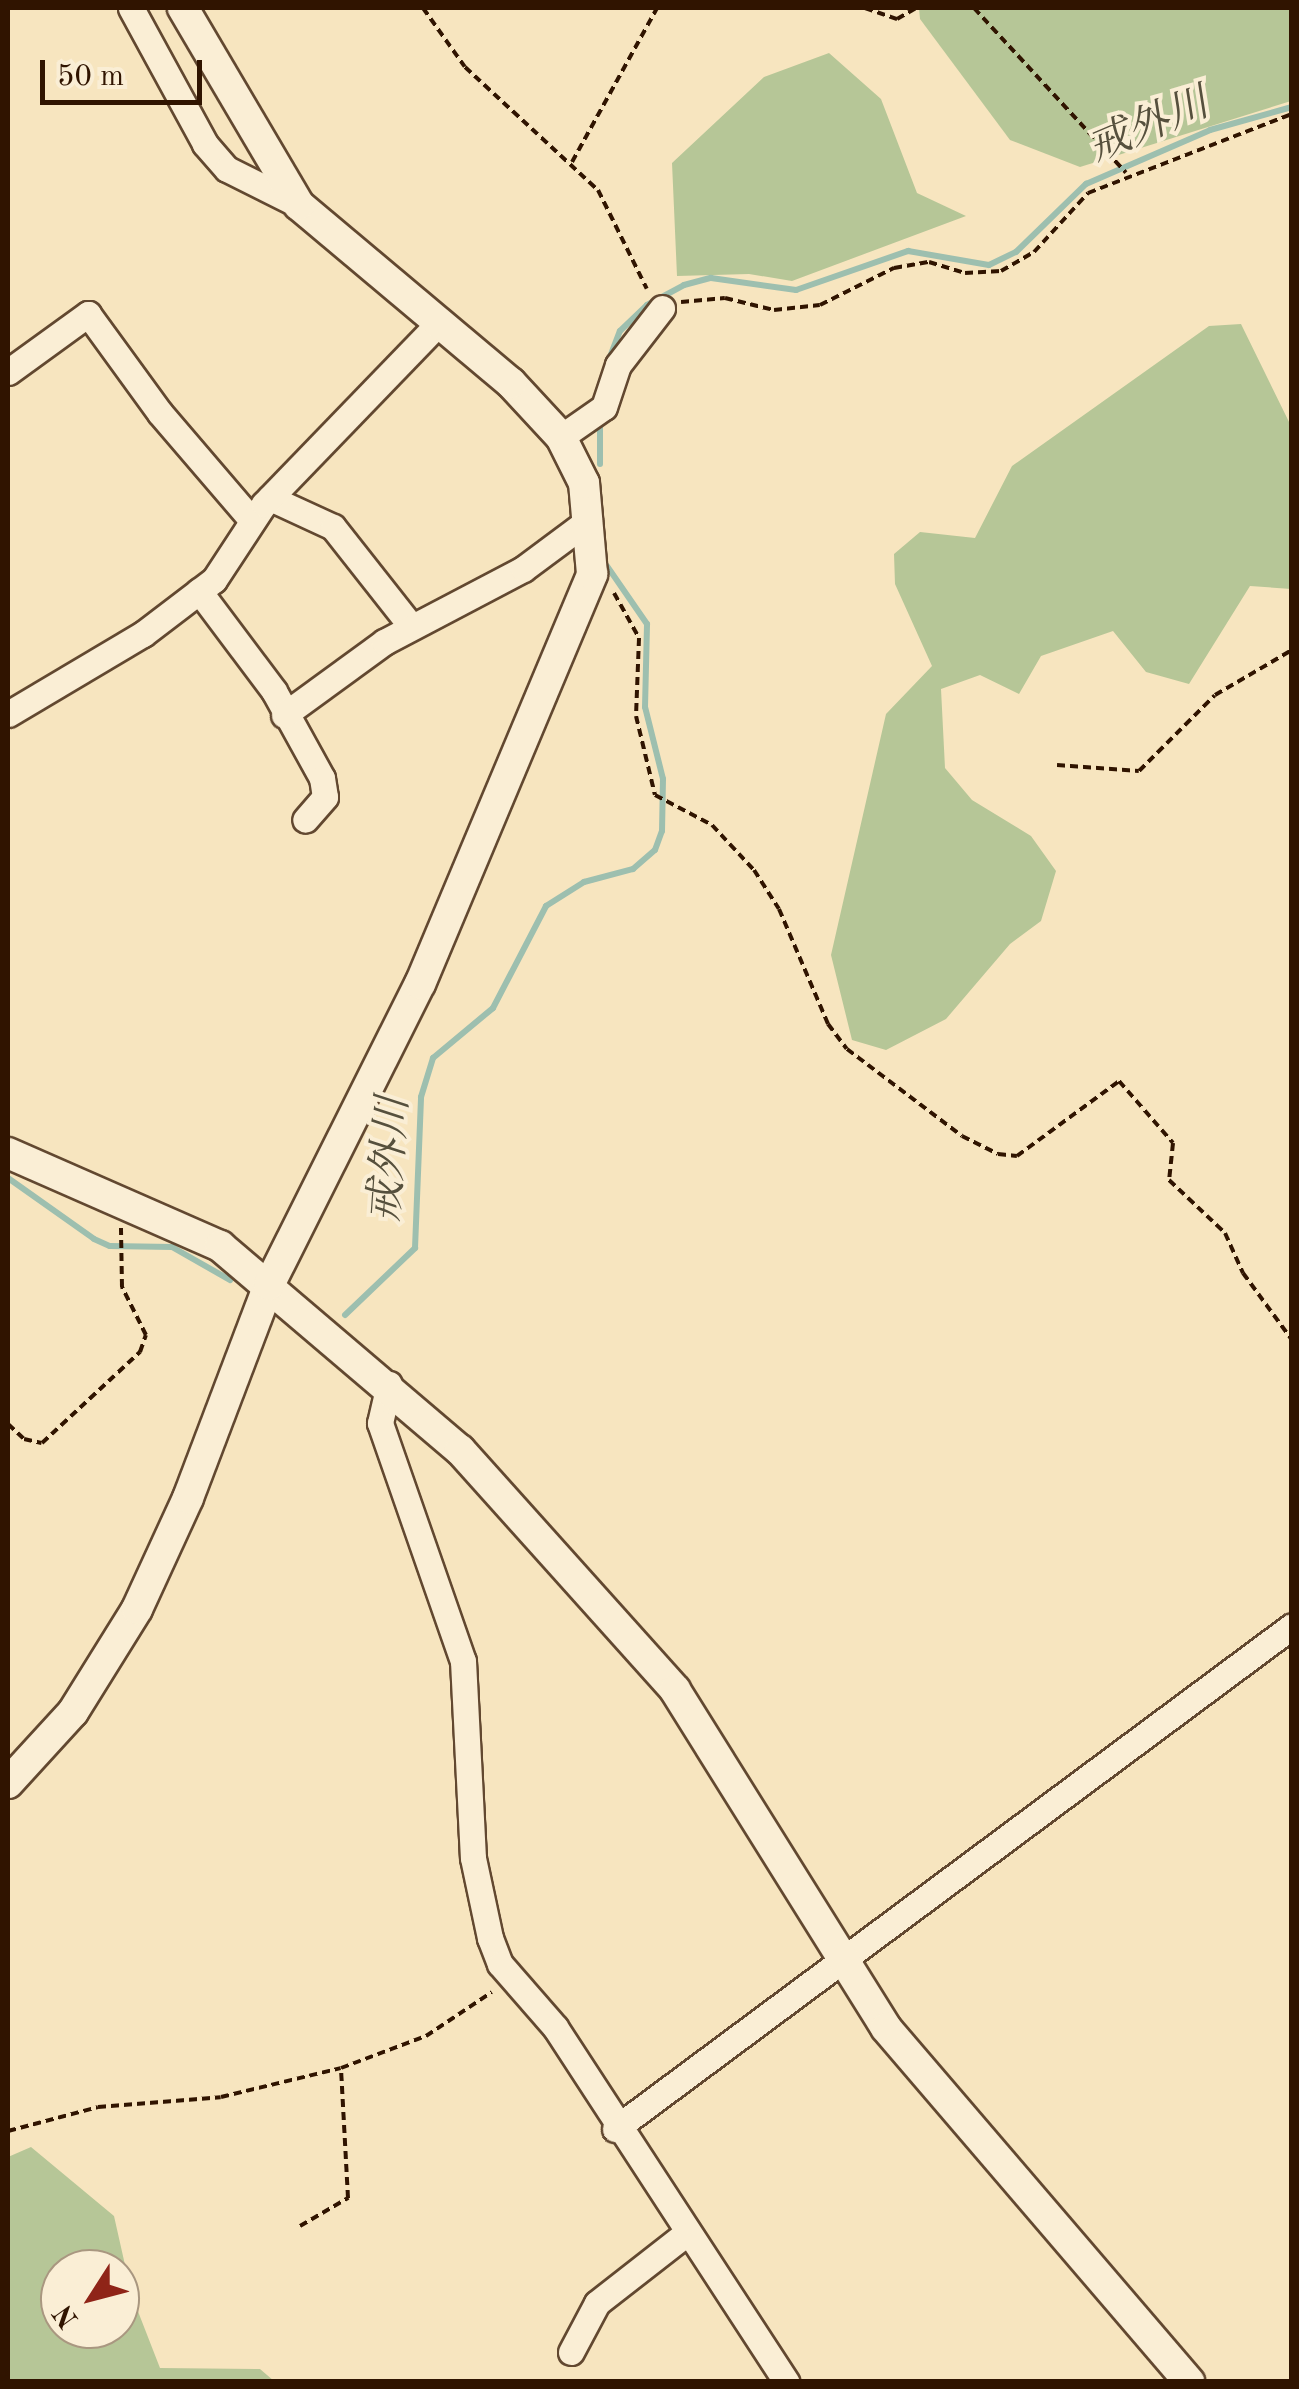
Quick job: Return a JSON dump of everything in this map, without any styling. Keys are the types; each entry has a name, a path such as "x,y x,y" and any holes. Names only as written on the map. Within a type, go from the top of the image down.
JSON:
{"street":[{"path":"8,1783 73,1712 137,1609 188,1498 270,1285 420,984 592,574 584,483 561,437 511,382 299,205 228,169 205,144 131,8"},
{"path":"183,8 299,205"},
{"path":"561,437 597,412 654,299"},
{"path":"8,369 88,314 160,414 251,519"},
{"path":"8,714 199,592 226,566 251,519 438,324"},
{"path":"270,498 315,517 349,542 411,626"},
{"path":"284,716 411,626 522,569 589,520"},
{"path":"199,592 274,691 284,716 326,787 305,820"},
{"path":"8,1154 205,1237 270,1285 389,1384 460,1450 674,1690 842,1965 920,2070 1189,2382"},
{"path":"389,1384 380,1422 457,1632 476,1886 490,1938 511,1979 555,2028 684,2235 786,2382"},
{"path":"615,2129 842,1965 1292,1626"},
{"path":"571,2352 598,2303 684,2235"}],"path":[{"path":"423,8 464,67 572,162 598,190 654,299 709,298 774,310 820,305 860,281 928,262 966,273 1001,271 1034,252 1088,193 1127,174 1292,114"},
{"path":"572,162 658,8"},
{"path":"865,8 897,19 916,8"},
{"path":"974,8 1127,174"},
{"path":"592,574 616,594 639,638 635,705 655,795 712,825 754,870 779,908 828,1024 847,1050 962,1136 998,1154 1017,1156 1119,1081 1173,1143 1169,1180 1225,1233 1243,1273 1292,1340"},
{"path":"1058,765 1139,771 1215,695 1292,650"},
{"path":"8,1424 24,1439 42,1443 140,1352 146,1335 122,1287 120,1236"},
{"path":"8,2131 98,2107 221,2097 341,2068 426,2036 511,1979"},
{"path":"300,2226 348,2198 341,2068"}],"green space":[{"path":"919,8 1291,8 1291,101 1080,167 1010,140 920,19"},
{"path":"829,53 881,99 917,193 966,216 792,281 749,274 677,276 672,163 764,77"},
{"path":"1241,324 1291,426 1291,589 1250,586 1189,684 1146,672 1113,631 1041,656 1019,694 980,675 941,689 945,768 972,800 1031,836 1056,871 1041,921 1010,944 946,1019 886,1050 852,1040 831,955 886,714 932,666 895,584 894,554 920,532 975,538 1012,466 1209,326"},
{"path":"31,2147 114,2216 121,2249 40,2249 40,2349 140,2349 140,2317 160,2368 260,2369 274,2381 8,2381 8,2157"}],"waterway":[{"name":"戒外川","path":"608,362 620,331 647,305 684,285 711,278 796,290 908,251 989,265 1016,252 1086,184 1210,130 1292,107"},
{"name":"戒外川","path":"600,418 600,464"},
{"name":"戒外川","path":"345,1315 415,1248 421,1097 433,1058 493,1008 546,906 584,882 633,869 655,850 662,831 663,779 645,707 647,624 607,566"},
{"name":"戒外川","path":"8,1178 94,1239 110,1246 172,1247 230,1280"}]}
